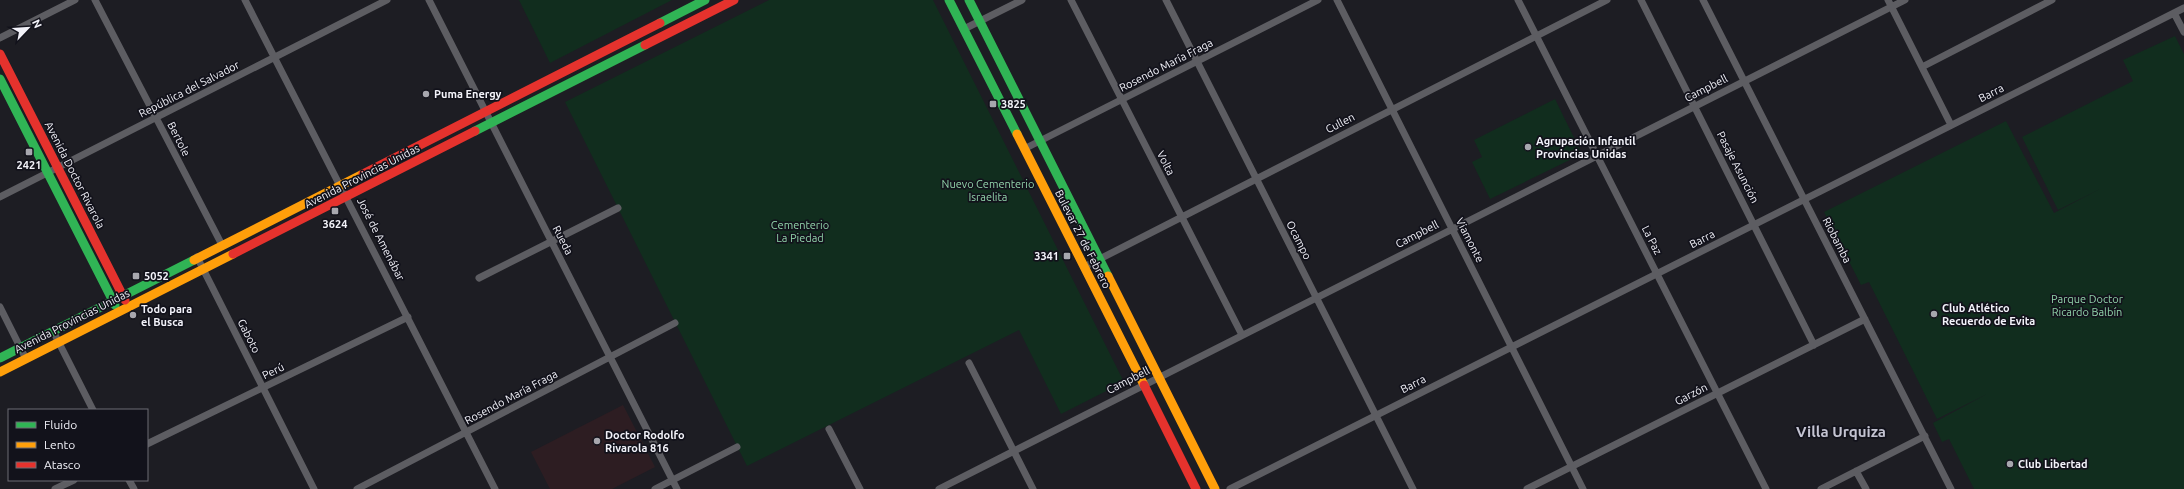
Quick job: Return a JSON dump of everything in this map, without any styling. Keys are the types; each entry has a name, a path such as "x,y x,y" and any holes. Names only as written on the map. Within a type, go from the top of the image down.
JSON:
{"main road":[{"name":"Avenida Provincias Unidas","path":"0,358 122,294 486,112 705,0"},
{"name":"Avenida Provincias Unidas","path":"0,372 118,311 492,124 734,0"},
{"name":"Bulevar 27 de Febrero","path":"949,0 1196,489"},
{"name":"Bulevar 27 de Febrero","path":"969,0 1215,489"},
{"name":"Avenida Doctor Rivarola","path":"0,54 128,306"},
{"path":"0,79 118,311"}],"street":[{"path":"0,38 75,0"},
{"name":"Bertole","path":"95,0 222,245"},
{"name":"José de Amenábar","path":"245,0 496,489"},
{"name":"República del Salvador","path":"0,197 387,0"},
{"name":"Rueda","path":"429,0 677,489"},
{"path":"964,30 1022,0"},
{"name":"Volta","path":"1070,0 1242,335"},
{"name":"Ocampo","path":"1166,0 1413,489"},
{"name":"Rosendo María Fraga","path":"1024,149 1318,0"},
{"name":"Viamonte","path":"1337,0 1584,489"},
{"name":"La Paz","path":"1518,0 1766,489"},
{"name":"Cullen","path":"1084,267 1607,0"},
{"name":"Pasaje Asunción","path":"1641,0 1814,345"},
{"name":"Riobamba","path":"1703,0 1951,489"},
{"name":"Campbell","path":"939,489 1744,81 1890,3 1905,0"},
{"path":"1922,67 2052,0"},
{"path":"1890,3 1951,125"},
{"name":"Barra","path":"1230,489 2184,8"},
{"path":"2174,13 2184,32"},
{"path":"479,278 618,208"},
{"name":"Gaboto","path":"197,257 314,489"},
{"path":"0,308 26,359"},
{"name":"Perú","path":"148,444 408,317"},
{"name":"Garzón","path":"1526,489 1865,319"},
{"name":"Rosendo María Fraga","path":"357,489 467,433 675,322"},
{"path":"53,331 92,409"},
{"path":"969,363 1033,489"},
{"path":"829,429 860,489"},
{"path":"1821,489 1925,436"},
{"path":"655,489 737,447"},
{"path":"1856,471 1866,489"},
{"path":"55,489 72,481"}],"shaded area":[{"name":"Doctor Rodolfo Rivarola 816","path":"623,405 655,467 612,489 550,489 531,452"}],"green space":[{"path":"519,0 672,0 550,63"},
{"name":"Cementerio La Piedad","path":"769,0 933,0 1124,382 1061,414 1019,330 747,466 565,102"},
{"name":"Parque Doctor Ricardo Balbín","path":"2175,36 2184,54 2184,489 1974,489 1949,439 1942,442 1933,423 1987,394 1937,419 1869,282 1861,285 1824,212 2006,121 2054,213 2100,189 2058,210 2022,137 2133,81 2123,60"},
{"name":"Agrupación Infantil Provincias Unidas","path":"1555,99 1582,154 1490,199 1472,162 1482,157 1474,140"}],"traffic: fast":[{"path":"660,23 705,0"},
{"path":"949,0 1017,134"},
{"path":"969,0 1108,276"},
{"path":"475,131 645,45"},
{"path":"0,79 115,305"},
{"path":"0,358 194,260"}],"traffic: slow":[{"path":"1017,134 1144,385"},
{"path":"194,260 363,174"},
{"path":"0,372 233,254"},
{"path":"1108,276 1215,489"}],"traffic: jam":[{"path":"645,45 734,0"},
{"path":"363,174 660,23"},
{"path":"0,54 125,300"},
{"path":"233,254 475,131"},
{"path":"1144,385 1196,489"}],"place":[{"name":"Puma Energy","path":"426,94"},
{"name":"3825","path":"993,104"},
{"name":"Agrupación Infantil Provincias Unidas","path":"1528,147"},
{"name":"2421","path":"29,152"},
{"name":"3624","path":"335,211"},
{"name":"3341","path":"1067,256"},
{"name":"5052","path":"136,276"},
{"name":"Club Atlético Recuerdo de Evita","path":"1934,314"},
{"name":"Todo para el Busca","path":"133,315"},
{"name":"Doctor Rodolfo Rivarola 816","path":"597,441"},
{"name":"Club Libertad","path":"2010,464"}],"district":[{"name":"Villa Urquiza","path":"1841,431"}],"park label":[{"name":"Nuevo Cementerio Israelita","path":"988,190"}]}
